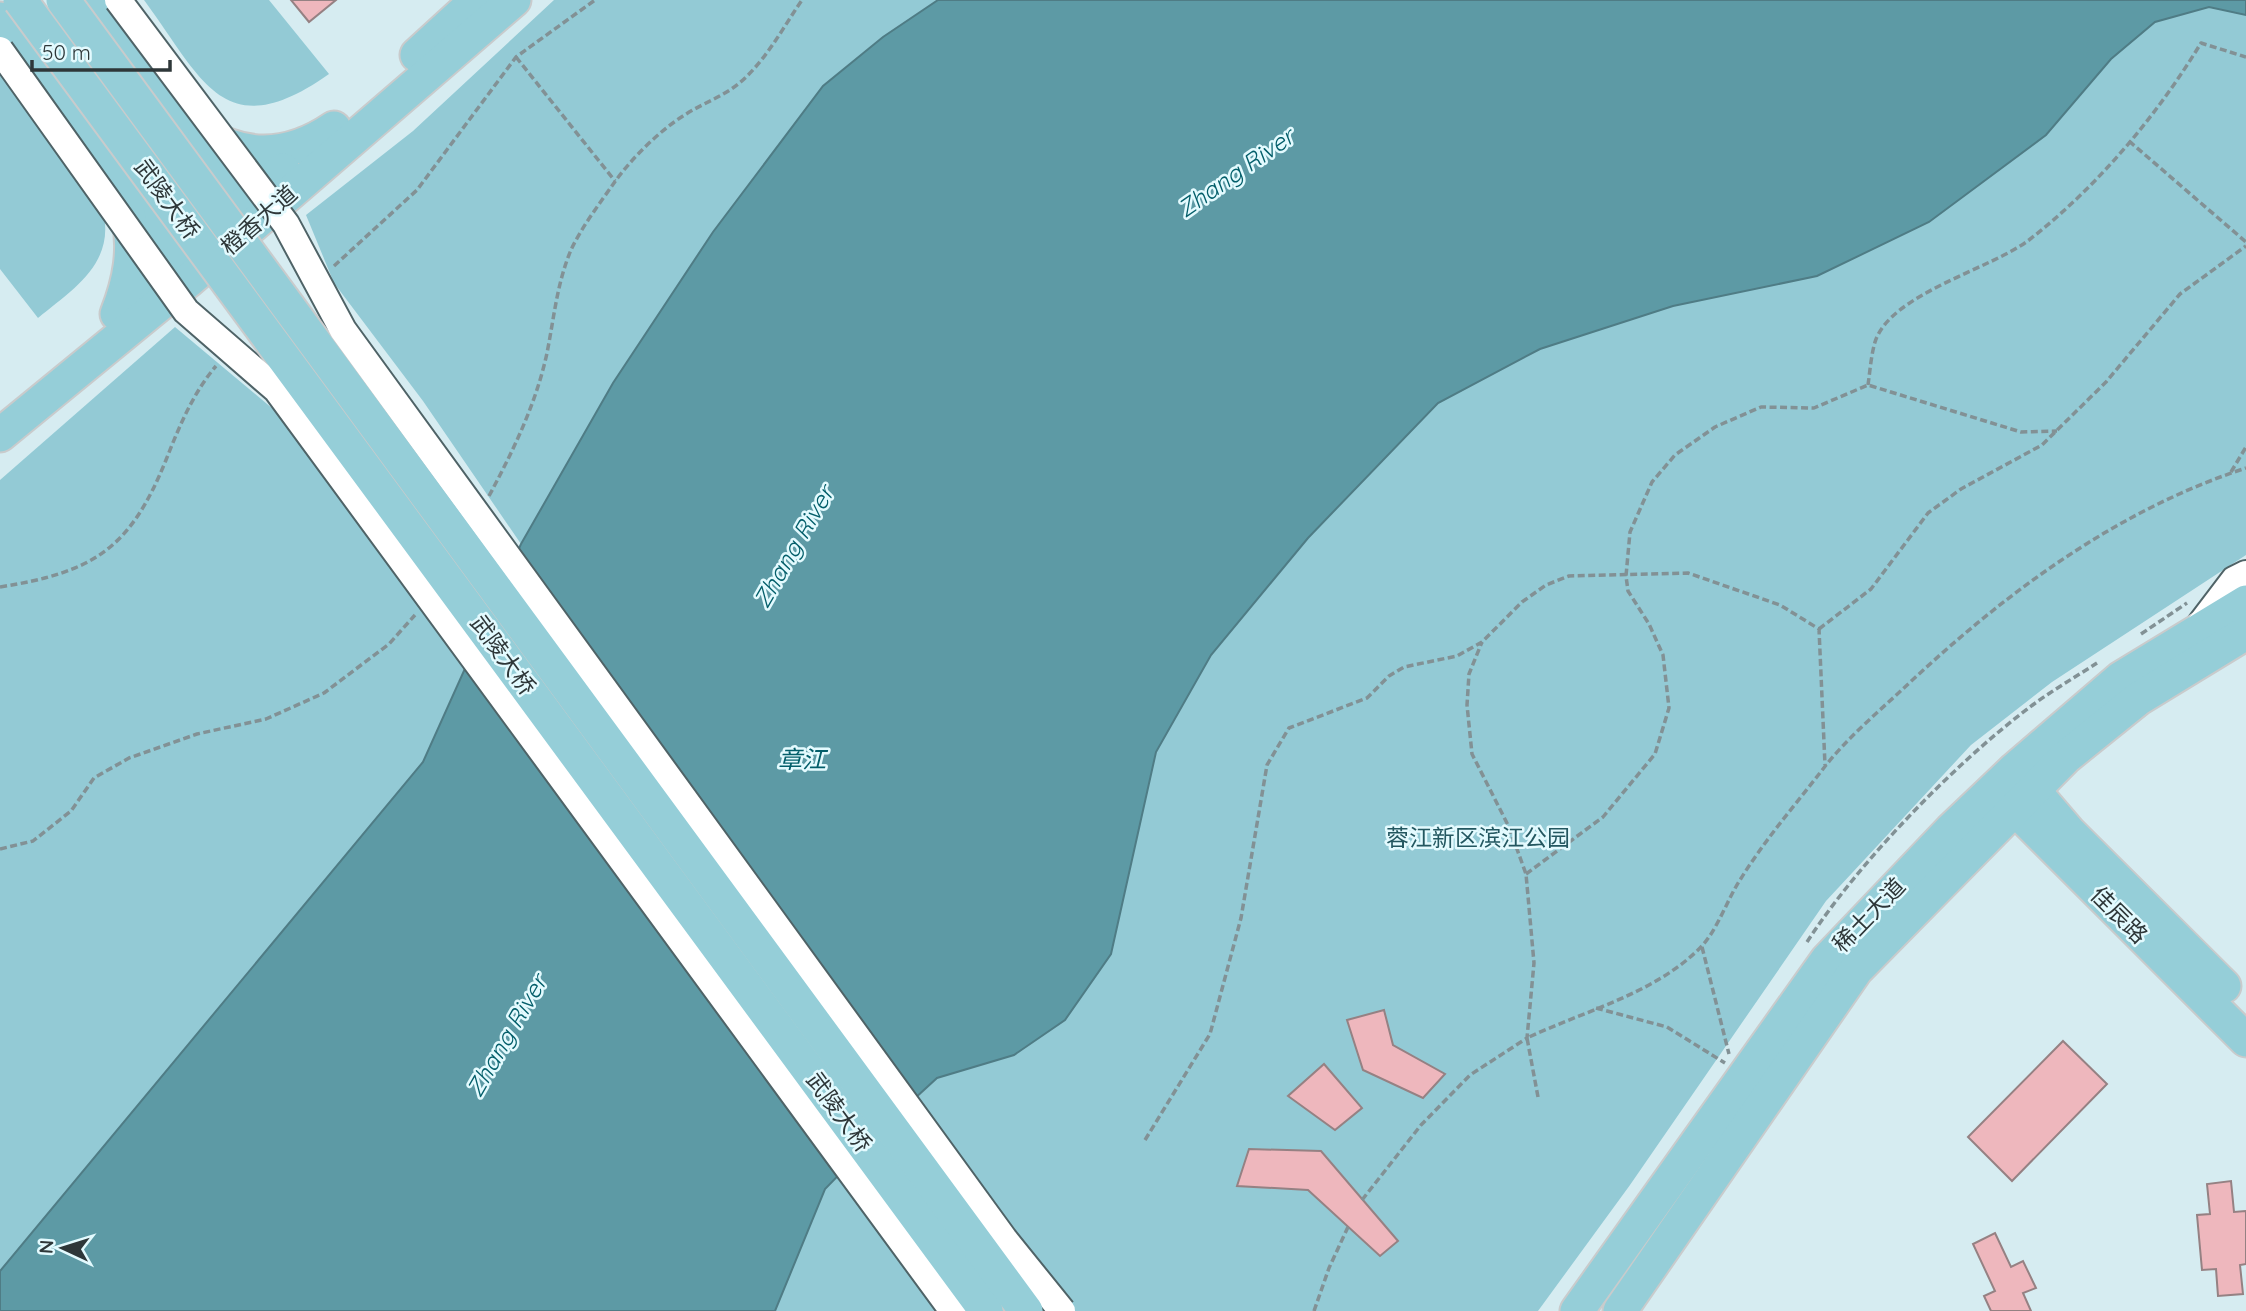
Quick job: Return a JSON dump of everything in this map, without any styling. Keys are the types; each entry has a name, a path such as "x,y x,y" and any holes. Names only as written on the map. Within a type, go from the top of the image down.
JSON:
{"main road":[{"name":"武陵大桥","path":"20,0 986,1311"},
{"name":"武陵大桥","path":"63,0 1026,1311"},
{"path":"97,0 254,209"},
{"name":"橙香大道","path":"254,209 334,128 477,0"},
{"name":"橙香大道","path":"0,435 254,209 514,0"},
{"path":"0,19 181,272"},
{"path":"188,120 224,144 268,153 303,146 334,128"},
{"path":"114,179 126,207 132,237 129,277 117,314"},
{"name":"橙香大道","path":"0,408 117,314 181,272"},
{"name":"稀土大道","path":"1577,1311 1827,960 2014,790 2066,757 2138,699 2226,639 2246,602"},
{"name":"稀土大道","path":"1620,1311 1856,970 2014,790"},
{"name":"佳辰路","path":"2014,790 2246,1008"},
{"name":"佳辰路","path":"2014,790 2246,1040"}],"street":[{"path":"118,0 286,224 351,341 996,1228 1062,1311"},
{"path":"0,50 186,311 277,390 953,1311"},
{"path":"2226,639 2234,580 2246,574"}],"path":[{"path":"1868,385 1876,340 1898,312 1934,289 2026,242 2082,193 2172,90 2201,43 2246,57"},
{"path":"516,57 615,181"},
{"path":"1819,629 1871,589 1928,513 1961,489 2009,466 2042,445 2106,382 2180,294 2246,244 2129,141"},
{"path":"1526,874 1603,817 1655,754 1669,708 1663,655 1649,624 1628,592 1626,576 1630,532 1639,508 1651,482 1675,455 1715,427 1760,407 1814,408 1868,385 2021,432 2057,431"},
{"path":"2230,474 2246,447"},
{"path":"1362,1200 1420,1125 1470,1075 1527,1038 1669,973 1702,947 1741,878 1825,765 1964,631 2034,577 2102,535 2246,468"},
{"path":"1146,1140 1210,1034 1241,918 1267,765 1289,728 1367,698 1389,676 1404,667 1457,656 1482,642 1522,602 1546,585 1569,576 1688,573 1780,605 1819,629"},
{"path":"1819,629 1825,765"},
{"path":"1482,642 1469,674 1466,705 1472,754 1509,827 1526,874 1534,963 1527,1038 1538,1097"},
{"path":"1595,1008 1667,1027 1729,1062 1702,947"},
{"path":"1314,1311 1329,1268 1348,1227"}],"green space":[{"path":"144,0 269,0 329,74 293,95 264,105 240,104 219,95 201,78"},
{"path":"554,0 938,0 883,37 823,86 713,232 613,383 521,544 423,401 334,283 306,215 413,131"},
{"name":"蓉江新区滨江公园","path":"2209,7 2246,15 2246,555 2052,682 1971,745 1826,901 1630,1185 1538,1311 775,1311 825,1189 937,1078 1014,1055 1111,954 1156,752 1211,655 1308,538 1438,403 1540,349 1673,306 1817,276 1929,222 2046,135 2111,59 2155,22"},
{"path":"0,63 104,216 105,233 96,262 76,286 38,318 0,269"},
{"path":"175,327 273,409 466,665 423,762 0,1271 0,480"}],"water":[{"name":"章江","path":"938,0 2246,0 2246,15 2209,7 2155,22 2111,59 2046,135 1929,222 1817,276 1673,306 1540,349 1438,403 1308,538 1211,655 1156,752 1111,954 1065,1020 1014,1055 937,1078 899,1113 825,1189 775,1311 0,1311 0,1271 423,762 521,544 613,383 713,232 823,86 883,37"}],"building":[{"path":"291,0 336,0 309,22"},
{"path":"1384,1010 1393,1045 1445,1074 1423,1098 1363,1070 1347,1020"},
{"path":"2063,1041 2107,1084 2012,1181 1968,1137"},
{"path":"1324,1064 1362,1108 1335,1130 1288,1096"},
{"path":"1249,1149 1321,1151 1398,1241 1380,1256 1308,1190 1237,1186"},
{"path":"2231,1181 2234,1212 2246,1211 2246,1264 2240,1265 2243,1294 2218,1296 2216,1269 2202,1270 2197,1215 2210,1214 2207,1184"},
{"path":"1995,1233 2011,1267 2023,1261 2036,1288 2023,1293 2031,1311 1991,1311 1984,1296 1995,1291 1973,1244"}],"water label":[{"name":"Zhang River","path":"1236,173"},
{"name":"Zhang River","path":"794,547"},
{"name":"Zhang River","path":"507,1036"}]}
